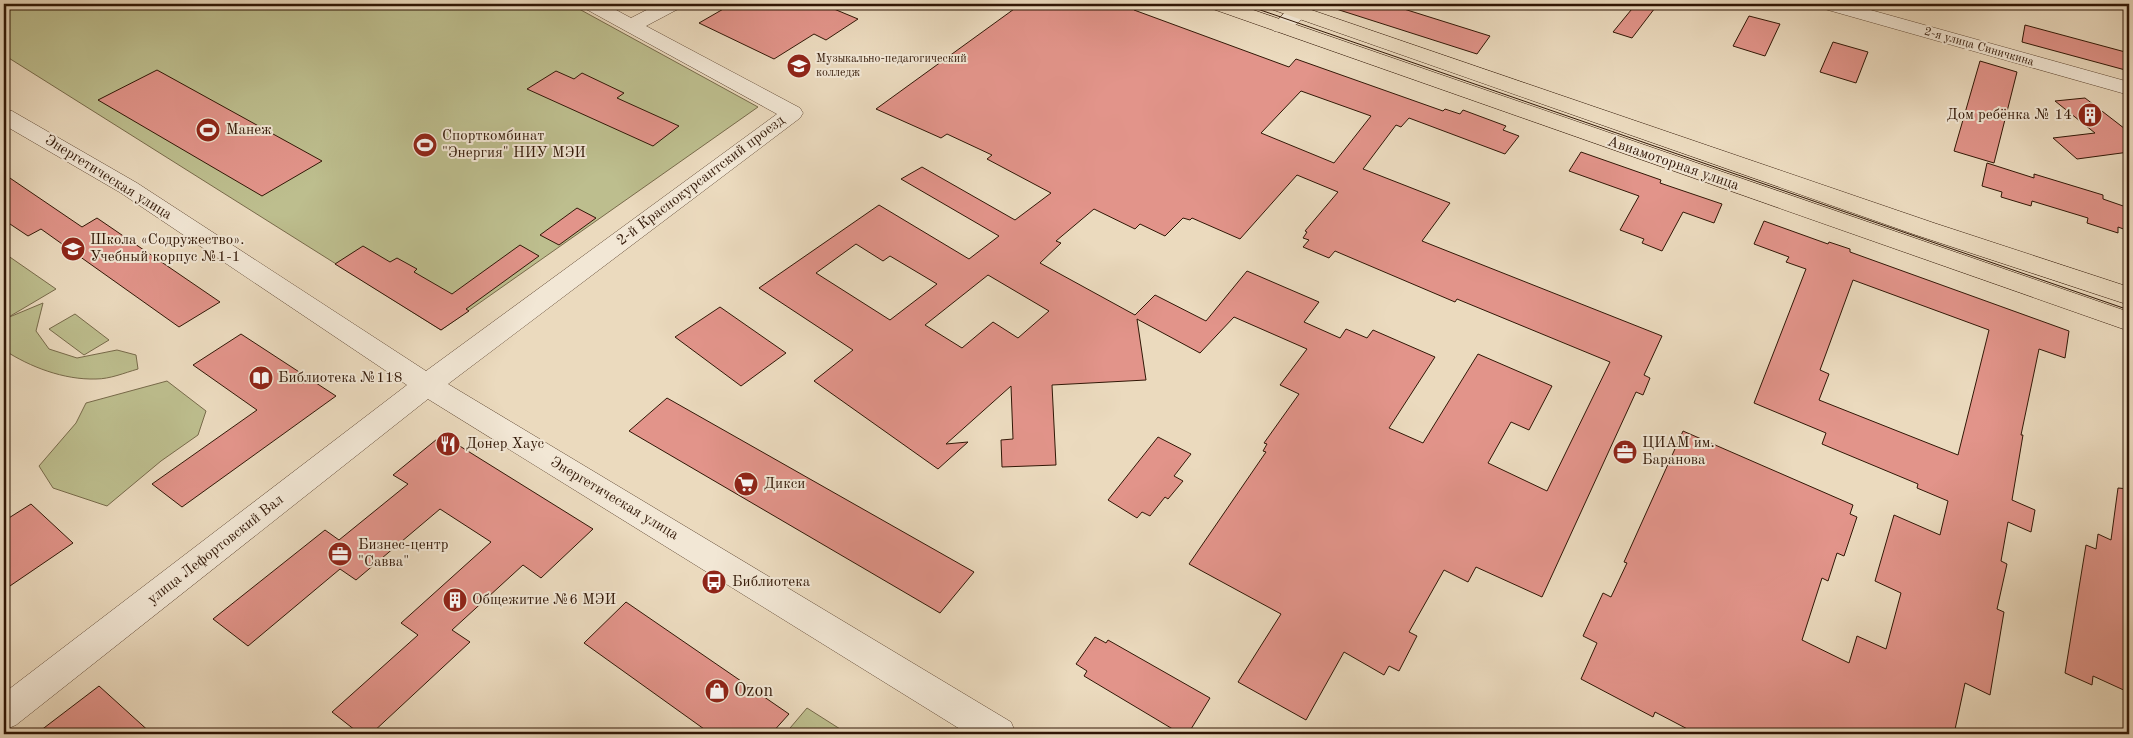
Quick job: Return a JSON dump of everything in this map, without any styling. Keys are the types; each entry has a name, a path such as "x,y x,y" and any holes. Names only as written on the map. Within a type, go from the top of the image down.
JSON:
{"main road":[{"name":"Авиамоторная улица","path":"1217,4 1294,14 2129,296"},
{"name":"Авиамоторная улица","path":"1275,4 1294,14 2129,322"}],"street":[{"name":"2-й Краснокурсантский проезд","path":"427,385 792,113 591,4"},
{"path":"632,25 673,4"},
{"name":"2-я улица Синичкина","path":"1828,4 2129,89"},
{"name":"Энергетическая улица","path":"4,116 129,188 427,385 1000,734"},
{"name":"улица Лефортовский Вал","path":"4,714 427,385"}],"green space":[{"name":"Спорткомбинат \"Энергия\" НИУ МЭИ","path":"4,4 570,4 758,107 441,330 4,55"},
{"path":"4,253 56,289 7,318 43,303 36,331 49,349 77,358 117,350 136,355 138,369 112,377 84,379 60,375 36,367 4,350"},
{"path":"75,314 109,340 84,355 49,329"},
{"path":"167,381 206,411 198,435 161,461 107,506 53,488 39,466 76,423 86,403"},
{"path":"807,708 848,734 785,734"}],"building":[{"path":"732,4 822,4 858,19 826,40 814,34 774,59 699,23"},
{"path":"1021,4 1141,4 1134,10 1289,67 1296,59 1443,111 1445,109 1460,114 1463,110 1506,126 1503,130 1519,136 1505,154 1409,118 1401,127 1396,125 1363,169 1450,203 1422,241 1662,336 1644,375 1650,378 1643,395 1636,392 1542,597 1476,567 1468,582 1444,570 1409,632 1417,636 1399,671 1389,666 1384,675 1344,652 1306,720 1238,682 1281,614 1189,564 1266,452 1263,451 1267,444 1264,443 1299,394 1280,385 1307,349 1234,317 1200,353 1137,319 1146,380 1052,385 1056,465 1002,467 1001,440 1013,439 1011,386 946,444 968,442 938,469 814,381 853,350 759,288 879,205 969,259 999,236 901,179 922,167 1015,220 1051,193 987,159 992,155 947,134 941,138 876,109","holes":["1301,91 1371,116 1334,163 1261,133","1297,175 1338,192 1305,231 1307,232 1303,238 1309,240 1303,247 1329,258 1335,251 1455,302 1457,299 1610,362 1547,491 1488,463 1511,422 1529,430 1552,386 1478,354 1423,443 1389,428 1435,357 1373,330 1367,338 1346,329 1340,338 1304,322 1319,302 1247,271 1206,321 1155,295 1135,315 1040,263 1061,243 1056,241 1094,209 1135,229 1140,224 1165,236 1183,218 1190,220 1192,218 1240,239","856,244 883,261 890,256 937,284 890,320 816,273","988,275 1049,311 1018,338 993,322 962,348 925,325"]},
{"path":"1334,4 1388,4 1490,36 1477,54 1333,8"},
{"path":"1636,4 1658,4 1632,38 1613,32"},
{"path":"1749,16 1780,24 1765,56 1733,46"},
{"path":"2025,25 2129,53 2129,71 2022,42"},
{"path":"1833,42 1868,52 1856,83 1820,72"},
{"path":"1980,61 2017,72 1994,163 1954,151"},
{"name":"Манеж","path":"157,70 322,161 262,196 98,100"},
{"path":"556,71 574,79 582,73 624,93 617,98 679,126 653,146 527,89"},
{"name":"Дом ребёнка № 14","path":"2085,98 2129,132 2129,152 2077,159 2053,138 2095,133 2055,101"},
{"path":"1581,152 1661,180 1660,183 1722,204 1714,223 1683,212 1662,251 1642,243 1644,239 1620,230 1639,196 1569,171"},
{"path":"1987,163 2034,178 2034,174 2103,195 2103,199 2129,208 2129,231 2118,227 2118,233 2087,223 2088,218 2032,201 2031,206 2001,197 2002,192 1982,186"},
{"path":"4,174 82,227 97,218 220,302 179,327 41,229 28,236 4,220"},
{"path":"577,208 596,218 559,245 540,235"},
{"path":"1764,221 1828,244 1829,242 1850,249 1850,252 2069,331 2065,358 2039,349 2021,435 2023,435 2012,500 2035,510 2031,532 2008,522 2001,561 2007,564 1997,609 2004,612 1990,695 1965,683 1954,734 1697,734 1655,712 1653,717 1581,679 1597,643 1583,636 1603,593 1611,597 1627,563 1624,562 1683,431 1853,505 1850,514 1857,517 1844,556 1837,553 1828,581 1822,578 1802,640 1849,663 1857,636 1886,649 1901,593 1875,581 1894,515 1940,535 1948,501 1917,488 1918,484 1822,444 1826,433 1754,403 1806,269 1786,262 1789,257 1754,244","holes":["1853,280 1989,330 1958,455 1819,400 1829,374 1820,370"]},
{"path":"520,245 539,256 466,309 469,311 441,330 335,264 363,246 390,262 397,258 417,269 414,272 452,294"},
{"path":"720,307 786,353 741,386 675,337"},
{"path":"241,334 336,396 182,507 152,484 257,410 193,365"},
{"path":"667,398 974,572 940,613 629,431"},
{"path":"442,435 593,529 541,578 523,565 452,630 470,642 371,734 360,734 332,712 418,635 401,623 491,542 440,509 356,580 340,569 248,646 213,619 325,530 339,540 408,484 393,475"},
{"path":"1158,437 1191,454 1174,476 1183,481 1168,499 1165,497 1150,516 1142,512 1137,518 1108,500"},
{"path":"2118,488 2129,489 2128,692 2093,676 2092,685 2065,673 2086,545 2096,549 2098,534 2111,540"},
{"path":"31,504 73,543 4,590 4,521"},
{"path":"626,602 789,714 771,734 711,734 584,643"},
{"path":"1095,637 1106,643 1108,640 1210,698 1188,734 1181,734 1084,676 1087,671 1076,664"},
{"path":"99,686 152,734 36,734"}],"tram line":[{"path":"1243,4 2129,310"}],"place":[{"name":"Музыкально-педагогический колледж","path":"799,66"},
{"name":"Дом ребёнка № 14","path":"2090,115"},
{"name":"Манеж","path":"208,130"},
{"name":"Спорткомбинат \"Энергия\" НИУ МЭИ","path":"425,145"},
{"name":"Школа «Содружество». Учебный корпус №1-1","path":"73,249"},
{"name":"Библиотека №118","path":"261,378"},
{"name":"Донер Хаус","path":"448,444"},
{"name":"ЦИАМ им. Баранова","path":"1625,452"},
{"name":"Дикси","path":"746,484"},
{"name":"Бизнес-центр \"Савва\"","path":"340,554"},
{"name":"Библиотека","path":"714,582"},
{"name":"Общежитие №6 МЭИ","path":"455,600"},
{"name":"Ozon","path":"717,691"}]}
